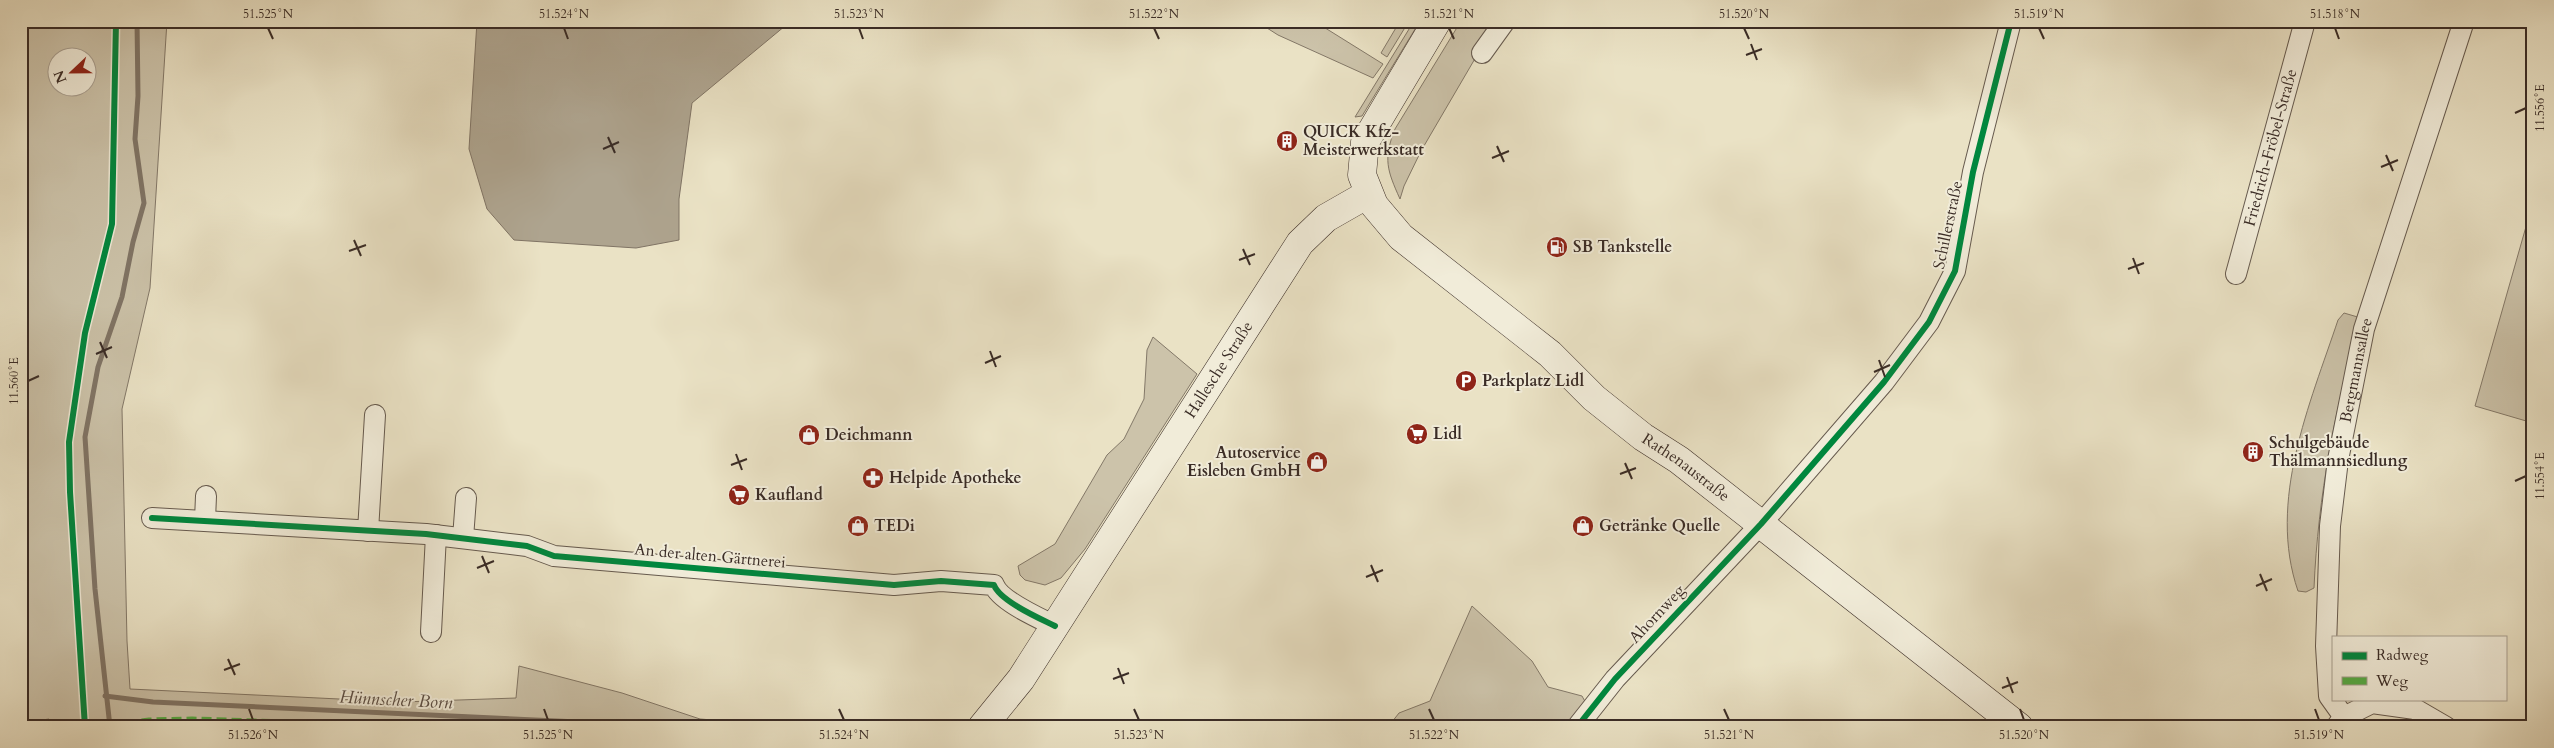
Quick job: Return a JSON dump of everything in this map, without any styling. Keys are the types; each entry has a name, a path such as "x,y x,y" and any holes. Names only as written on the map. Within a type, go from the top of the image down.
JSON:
{"main road":[{"path":"1368,194 1362,166 1365,142 1437,21"},
{"name":"Rathenaustraße","path":"1368,194 1382,218 1413,246 1550,354 1594,398 1643,437 1679,460 2019,727"},
{"name":"Hallesche Straße","path":"982,727 1021,679 1300,243 1326,218 1368,194"}],"street":[{"path":"1482,53 1505,21"},
{"name":"Schillerstraße","path":"1761,524 1884,382 1929,322 1954,271 1972,172 2011,21"},
{"name":"Friedrich-Fröbel-Straße","path":"2236,274 2305,21"},
{"name":"Bergmannsallee","path":"2340,722 2329,696 2326,646 2330,526 2338,460 2364,329 2464,21"},
{"path":"368,531 375,415"},
{"path":"205,520 206,496"},
{"path":"463,538 466,498"},
{"name":"An der alten Gärtnerei","path":"152,518 431,535 527,546 554,556 894,585 941,581 994,585 996,591 1017,606 1055,626"},
{"name":"Ahornweg","path":"1576,727 1615,679 1761,524"},
{"path":"431,535 431,632"},
{"path":"2340,722 2372,703 2415,709 2446,727"}],"shaded area":[{"path":"21,21 167,21 150,288 122,409 127,641 130,689 402,702 516,698 519,666 622,693 700,719 799,727 53,727 49,719 21,723"},
{"path":"477,21 791,21 692,103 679,199 679,240 636,248 514,240 487,209 469,149"},
{"path":"1256,21 1314,21 1383,64 1373,78 1278,35"},
{"path":"1400,21 1409,21 1387,57 1381,53"},
{"path":"1414,21 1420,21 1362,116 1355,117"},
{"path":"1461,21 1497,21 1421,151 1404,186 1400,199 1388,164 1391,139 1395,129"},
{"path":"2533,202 2533,423 2475,406"},
{"path":"2344,313 2361,318 2343,385 2329,452 2319,520 2314,588 2306,592 2298,591 2290,557 2287,522 2290,488 2296,453 2305,419 2338,320"},
{"path":"1153,337 1197,374 1085,549 1061,578 1045,585 1025,580 1020,575 1018,566 1055,544 1107,455 1124,439 1144,399 1147,350"},
{"path":"1472,606 1532,661 1548,687 1582,696 1587,705 1568,727 1388,727 1399,713 1430,701"}],"waterway":[{"path":"110,727 95,589 85,437 98,367 122,297 133,242 144,203 135,139 138,96 137,21"},
{"name":"Hünnscher Born","path":"105,696 153,702 686,727"}],"marked path":[{"path":"97,727 149,720 192,719 448,727"}],"cycle path":[{"path":"85,727 70,492 69,442 85,333 112,224 116,21"},
{"path":"1577,727 1615,679 1761,524 1884,382 1929,322 1955,271 1973,172 2011,21"},
{"path":"152,518 426,534 527,546 554,556 894,585 941,581 994,585 1012,603 1055,626"}],"place":[{"name":"QUICK Kfz- Meisterwerkstatt","path":"1287,141"},
{"name":"SB Tankstelle","path":"1557,247"},
{"name":"Parkplatz Lidl","path":"1466,381"},
{"name":"Lidl","path":"1417,434"},
{"name":"Deichmann","path":"809,435"},
{"name":"Schulgebäude Thälmannsiedlung","path":"2253,452"},
{"name":"Autoservice Eisleben GmbH","path":"1317,462"},
{"name":"Helpide Apotheke","path":"873,478"},
{"name":"Kaufland","path":"739,495"},
{"name":"TEDi","path":"858,526"},
{"name":"Getränke Quelle","path":"1583,526"}]}
